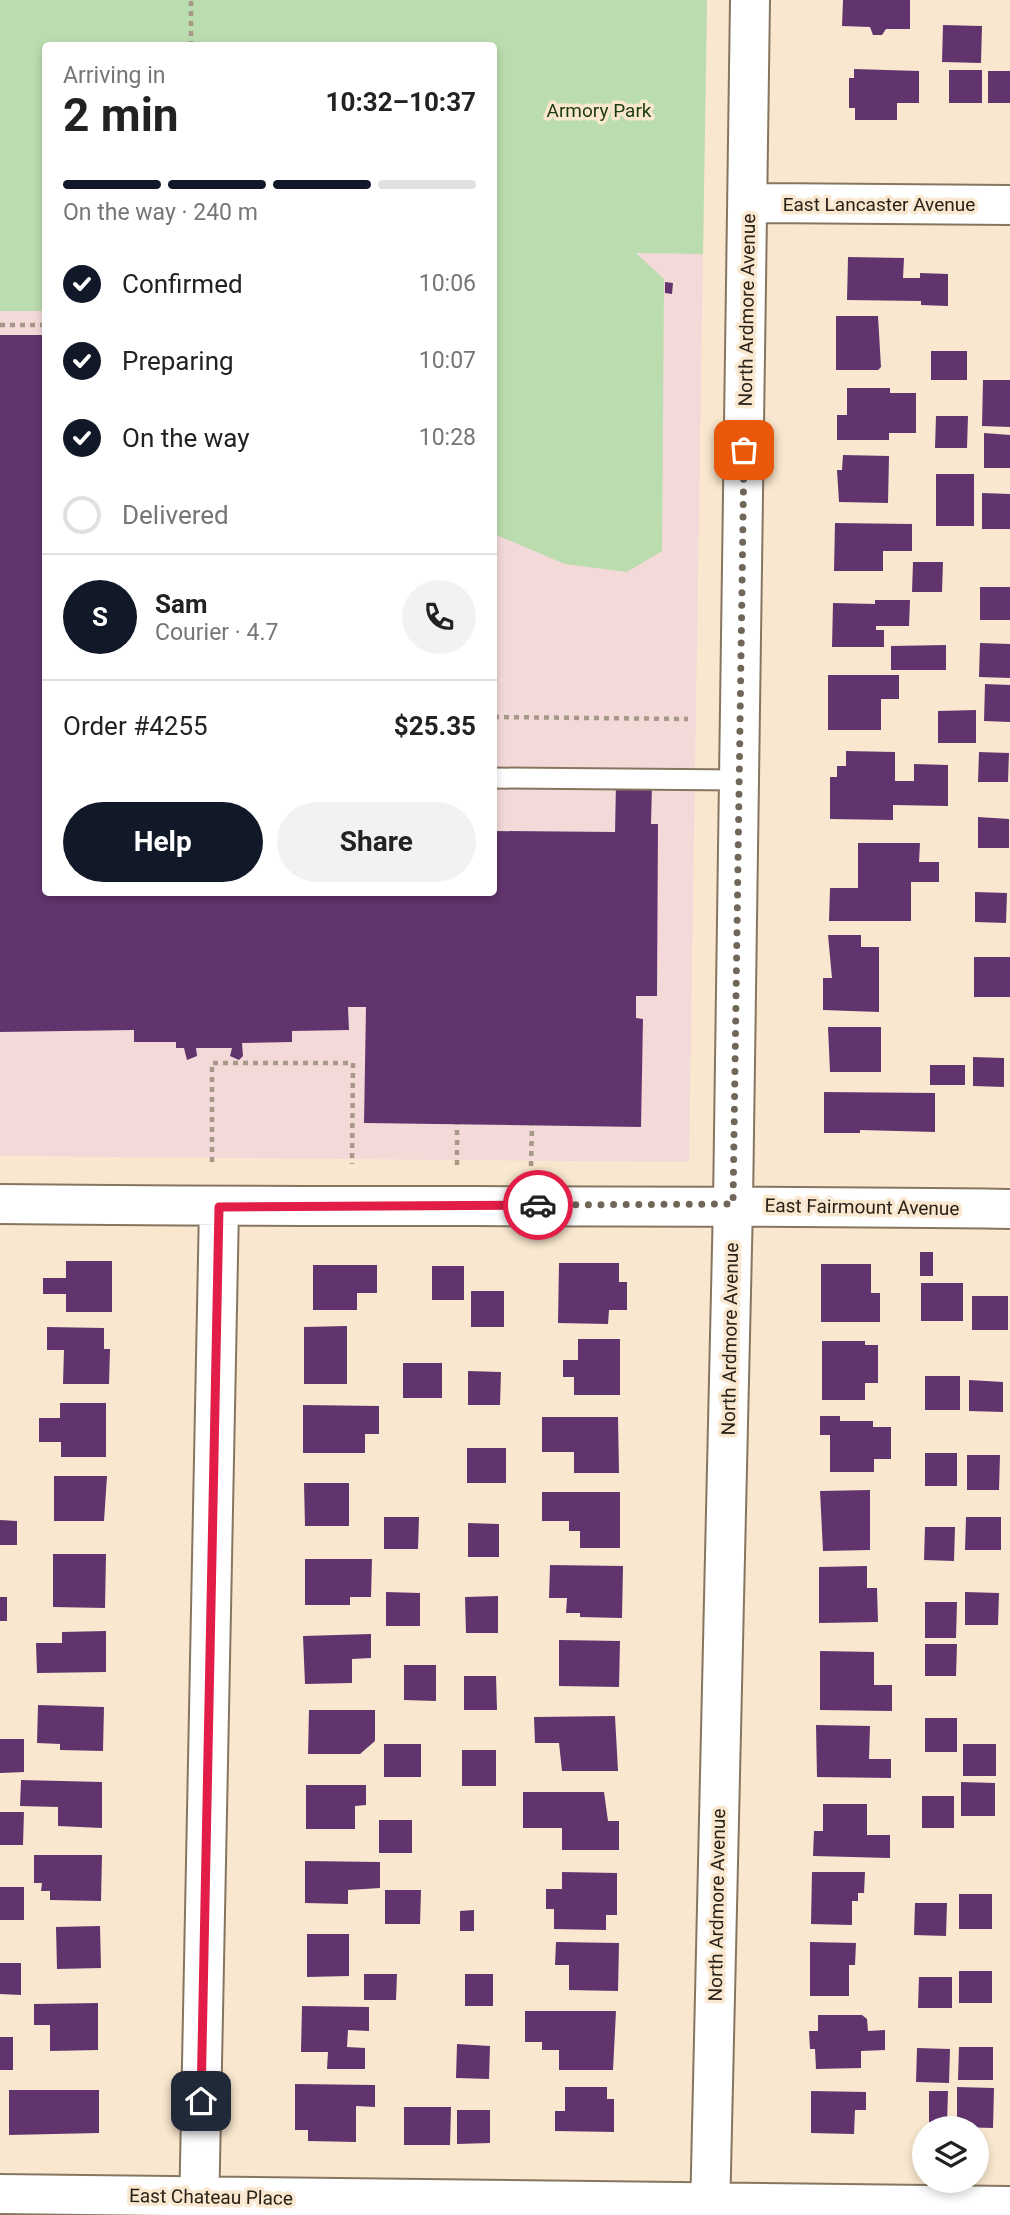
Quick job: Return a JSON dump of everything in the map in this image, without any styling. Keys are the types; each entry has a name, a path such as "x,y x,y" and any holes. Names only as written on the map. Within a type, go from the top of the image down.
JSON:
{"street":[{"name":"North Ardmore Avenue","path":"710,2209 733,1204 750,0"},
{"name":"East Lancaster Avenue","path":"748,203 1010,205"},
{"name":"East Fairmount Avenue","path":"0,1204 219,1207 733,1204 1010,1209"},
{"path":"199,2206 219,1207"},
{"name":"East Chateau Place","path":"0,2194 199,2206 710,2209 1010,2206"}],"lane":[{"path":"497,778 739,780"}],"path":[{"path":"191,0 191,42"},
{"path":"0,325 42,325"},
{"path":"497,717 688,719"},
{"path":"212,1162 212,1063 353,1063 352,1164"},
{"path":"457,1124 457,1165"},
{"path":"531,1166 532,1125"}],"shaded area":[{"path":"0,0 707,0 689,1162 0,1156"}],"green space":[{"name":"Armory Park","path":"0,0 707,0 703,254 636,253 664,279 662,551 627,572 565,564 497,535 497,42 42,42 42,311 0,311"}],"building":[{"path":"843,0 910,0 910,29 886,29 882,35 873,35 870,27 842,26"},
{"path":"943,25 982,26 981,63 942,62"},
{"path":"854,69 919,71 919,103 897,103 897,120 855,120 855,108 849,108 849,78 854,78"},
{"path":"949,70 982,70 982,103 949,103"},
{"path":"988,71 1010,71 1010,103 988,103"},
{"path":"848,257 904,258 903,278 920,278 920,273 948,274 948,306 921,305 921,301 847,300"},
{"path":"665,282 673,283 672,294 665,293"},
{"path":"836,316 878,316 881,367 878,370 836,370"},
{"path":"0,335 42,335 42,896 497,896 497,831 615,832 616,784 652,785 651,824 658,824 657,996 636,996 636,1018 643,1019 641,1127 364,1123 366,1007 348,1007 349,1030 292,1031 292,1042 242,1043 243,1056 239,1060 230,1056 232,1048 196,1048 197,1056 187,1060 184,1048 176,1048 176,1042 134,1042 134,1030 0,1032"},
{"path":"931,351 967,351 967,380 931,380"},
{"path":"983,380 1010,380 1010,427 982,426"},
{"path":"847,388 890,388 890,393 916,393 916,433 889,433 889,440 837,440 837,415 847,415"},
{"path":"936,416 968,416 967,448 935,448"},
{"path":"984,433 1010,435 1010,468 984,468"},
{"path":"843,455 889,456 888,503 839,502 837,470 842,470"},
{"path":"936,474 974,474 974,526 936,526"},
{"path":"982,493 1010,494 1010,529 982,529"},
{"path":"835,523 912,524 912,551 883,551 883,571 834,571"},
{"path":"913,562 943,562 942,592 912,592"},
{"path":"980,587 1010,587 1010,620 980,620"},
{"path":"875,600 910,600 909,626 876,626 876,630 884,630 884,647 832,647 833,603 875,604"},
{"path":"980,643 1010,644 1010,678 979,677"},
{"path":"946,645 946,670 891,670 891,646"},
{"path":"828,675 899,675 899,699 881,699 881,730 828,730"},
{"path":"985,684 1010,685 1010,722 984,721"},
{"path":"976,710 976,743 938,743 938,711"},
{"path":"846,751 895,752 895,781 914,781 914,764 948,765 948,806 893,805 893,820 830,819 830,777 837,777 837,766 846,766"},
{"path":"979,752 1009,753 1008,782 978,782"},
{"path":"978,817 1009,819 1009,848 978,848"},
{"path":"858,843 920,843 919,862 939,862 939,882 911,882 911,921 829,921 830,888 858,888"},
{"path":"975,892 1007,893 1006,923 975,922"},
{"path":"828,935 861,935 861,947 879,947 879,1012 823,1010 823,978 832,978"},
{"path":"974,957 1010,957 1010,997 974,997"},
{"path":"828,1027 881,1027 881,1072 830,1072"},
{"path":"973,1057 1004,1058 1004,1087 973,1086"},
{"path":"930,1065 965,1065 965,1085 930,1085"},
{"path":"824,1092 935,1093 935,1132 860,1130 860,1133 824,1133"},
{"path":"920,1252 933,1252 933,1276 920,1276"},
{"path":"66,1261 112,1261 112,1312 66,1312 66,1294 43,1294 43,1278 66,1278"},
{"path":"559,1263 619,1263 619,1282 627,1282 627,1310 609,1310 608,1324 558,1323"},
{"path":"821,1264 871,1264 871,1293 880,1293 880,1322 821,1322"},
{"path":"313,1265 377,1265 377,1293 357,1293 357,1310 313,1310"},
{"path":"432,1266 464,1266 464,1300 432,1300"},
{"path":"921,1283 963,1283 963,1321 921,1321"},
{"path":"471,1291 504,1291 504,1327 471,1327"},
{"path":"972,1296 1008,1296 1008,1330 972,1330"},
{"path":"347,1326 347,1384 304,1384 304,1327"},
{"path":"47,1327 104,1328 104,1349 110,1349 109,1384 63,1384 64,1350 47,1350"},
{"path":"578,1339 620,1339 620,1395 574,1395 574,1377 563,1377 563,1360 578,1360"},
{"path":"822,1341 865,1341 865,1345 878,1345 878,1383 865,1383 865,1400 822,1400"},
{"path":"403,1363 442,1363 442,1398 403,1398"},
{"path":"468,1371 501,1372 500,1405 468,1405"},
{"path":"925,1376 960,1376 960,1410 925,1410"},
{"path":"969,1380 1003,1382 1003,1412 969,1411"},
{"path":"60,1403 106,1403 106,1457 61,1457 61,1442 39,1442 39,1418 60,1418"},
{"path":"303,1405 379,1406 379,1434 365,1434 365,1453 303,1453"},
{"path":"820,1416 840,1416 840,1421 873,1421 873,1427 891,1427 891,1459 874,1459 874,1472 830,1472 830,1435 820,1435"},
{"path":"542,1417 618,1417 619,1473 574,1473 574,1452 542,1452"},
{"path":"467,1448 506,1448 506,1483 467,1483"},
{"path":"925,1453 957,1453 957,1486 925,1486"},
{"path":"967,1455 1000,1455 999,1490 967,1490"},
{"path":"54,1476 107,1476 104,1521 54,1521"},
{"path":"304,1483 349,1483 349,1526 305,1526"},
{"path":"870,1490 870,1550 823,1551 820,1491"},
{"path":"542,1492 620,1492 620,1548 580,1548 580,1531 569,1531 569,1521 542,1521"},
{"path":"384,1517 419,1517 418,1549 384,1549"},
{"path":"966,1517 1001,1517 1001,1550 965,1550"},
{"path":"0,1520 17,1521 17,1545 0,1545"},
{"path":"468,1523 499,1524 499,1557 468,1557"},
{"path":"925,1527 955,1527 954,1561 924,1560"},
{"path":"53,1554 106,1554 105,1608 53,1607"},
{"path":"305,1559 372,1559 371,1597 350,1597 350,1605 305,1605"},
{"path":"550,1565 623,1566 622,1618 580,1617 580,1613 566,1613 567,1598 549,1598"},
{"path":"867,1566 867,1588 877,1588 878,1622 819,1623 819,1567"},
{"path":"386,1592 420,1593 420,1626 386,1626"},
{"path":"965,1592 999,1593 998,1625 965,1625"},
{"path":"498,1596 498,1633 466,1633 465,1597"},
{"path":"0,1597 7,1597 7,1621 0,1621"},
{"path":"925,1602 957,1602 956,1638 925,1638"},
{"path":"106,1631 106,1672 37,1673 36,1643 62,1643 62,1632"},
{"path":"371,1634 371,1658 352,1659 352,1683 305,1684 303,1636"},
{"path":"559,1640 620,1641 619,1687 559,1686"},
{"path":"925,1644 957,1644 956,1676 925,1676"},
{"path":"820,1651 874,1652 874,1685 892,1685 892,1711 820,1710"},
{"path":"404,1665 436,1665 436,1701 404,1700"},
{"path":"464,1676 496,1676 497,1710 464,1710"},
{"path":"38,1705 104,1707 103,1751 60,1750 60,1744 37,1743"},
{"path":"309,1710 375,1710 375,1741 360,1754 308,1754"},
{"path":"615,1716 618,1771 562,1771 559,1743 535,1743 534,1717"},
{"path":"925,1718 957,1718 957,1752 925,1752"},
{"path":"816,1725 870,1726 869,1759 891,1759 891,1778 817,1777"},
{"path":"0,1739 24,1739 24,1772 0,1773"},
{"path":"384,1744 421,1744 421,1777 384,1777"},
{"path":"963,1744 996,1744 996,1776 963,1776"},
{"path":"462,1750 496,1750 496,1786 462,1786"},
{"path":"21,1780 102,1782 102,1828 58,1826 58,1807 20,1806"},
{"path":"961,1782 995,1783 995,1816 961,1816"},
{"path":"306,1785 366,1785 366,1805 355,1806 355,1829 306,1829"},
{"path":"523,1792 604,1792 608,1821 619,1821 619,1850 562,1850 562,1828 523,1828"},
{"path":"922,1796 954,1796 954,1828 922,1828"},
{"path":"823,1804 867,1804 867,1835 890,1835 890,1858 813,1856 814,1831 823,1831"},
{"path":"0,1812 24,1812 23,1845 0,1845"},
{"path":"379,1820 412,1820 412,1853 379,1853"},
{"path":"34,1855 102,1855 101,1901 50,1900 50,1891 41,1891 42,1883 34,1883"},
{"path":"305,1861 380,1862 380,1888 348,1890 348,1904 305,1903"},
{"path":"562,1872 617,1873 617,1915 606,1915 606,1930 554,1929 554,1909 546,1909 546,1889 562,1889"},
{"path":"812,1872 865,1872 864,1893 858,1893 858,1901 852,1901 852,1925 811,1924"},
{"path":"0,1887 24,1887 24,1920 0,1920"},
{"path":"385,1890 421,1890 420,1924 385,1924"},
{"path":"959,1894 992,1894 992,1929 959,1929"},
{"path":"915,1903 947,1903 946,1936 914,1935"},
{"path":"474,1910 474,1931 460,1931 460,1911"},
{"path":"100,1926 101,1968 57,1969 56,1927"},
{"path":"307,1934 349,1934 349,1976 307,1977"},
{"path":"556,1942 619,1943 618,1991 569,1990 569,1965 555,1965"},
{"path":"810,1942 856,1943 855,1965 849,1965 849,1996 810,1996"},
{"path":"0,1963 21,1963 21,1995 0,1994"},
{"path":"959,1971 992,1971 992,2003 959,2003"},
{"path":"364,1974 397,1974 396,2000 364,2000"},
{"path":"465,1974 493,1974 493,2006 465,2006"},
{"path":"919,1977 952,1977 952,2008 918,2008"},
{"path":"98,2003 98,2050 50,2051 50,2025 34,2025 34,2004"},
{"path":"302,2006 369,2007 369,2031 348,2030 347,2047 365,2048 365,2069 327,2069 328,2052 301,2052"},
{"path":"525,2011 616,2011 613,2070 559,2070 559,2050 542,2050 542,2042 525,2042"},
{"path":"818,2015 862,2015 867,2019 868,2031 885,2030 885,2050 861,2051 861,2068 816,2069 815,2049 810,2049 809,2031 818,2031"},
{"path":"0,2037 13,2037 13,2070 0,2070"},
{"path":"457,2044 490,2046 489,2079 456,2078"},
{"path":"959,2047 993,2047 993,2080 958,2080"},
{"path":"917,2048 950,2049 949,2083 916,2082"},
{"path":"295,2084 375,2085 375,2107 356,2106 356,2142 308,2141 308,2130 295,2130"},
{"path":"565,2087 607,2087 607,2099 614,2099 614,2132 555,2131 555,2111 565,2111"},
{"path":"957,2087 994,2088 993,2128 989,2128 989,2116 957,2116"},
{"path":"9,2090 99,2090 99,2133 9,2135"},
{"path":"811,2091 866,2092 866,2110 855,2110 854,2134 811,2133"},
{"path":"929,2091 948,2091 947,2116 929,2116"},
{"path":"404,2107 451,2107 450,2145 404,2145"},
{"path":"457,2110 490,2110 490,2143 457,2144"}],"way so far":[{"path":"538,1205 733,1204 744,450"}],"route":[{"path":"201,2101 219,1207 538,1205"}]}
